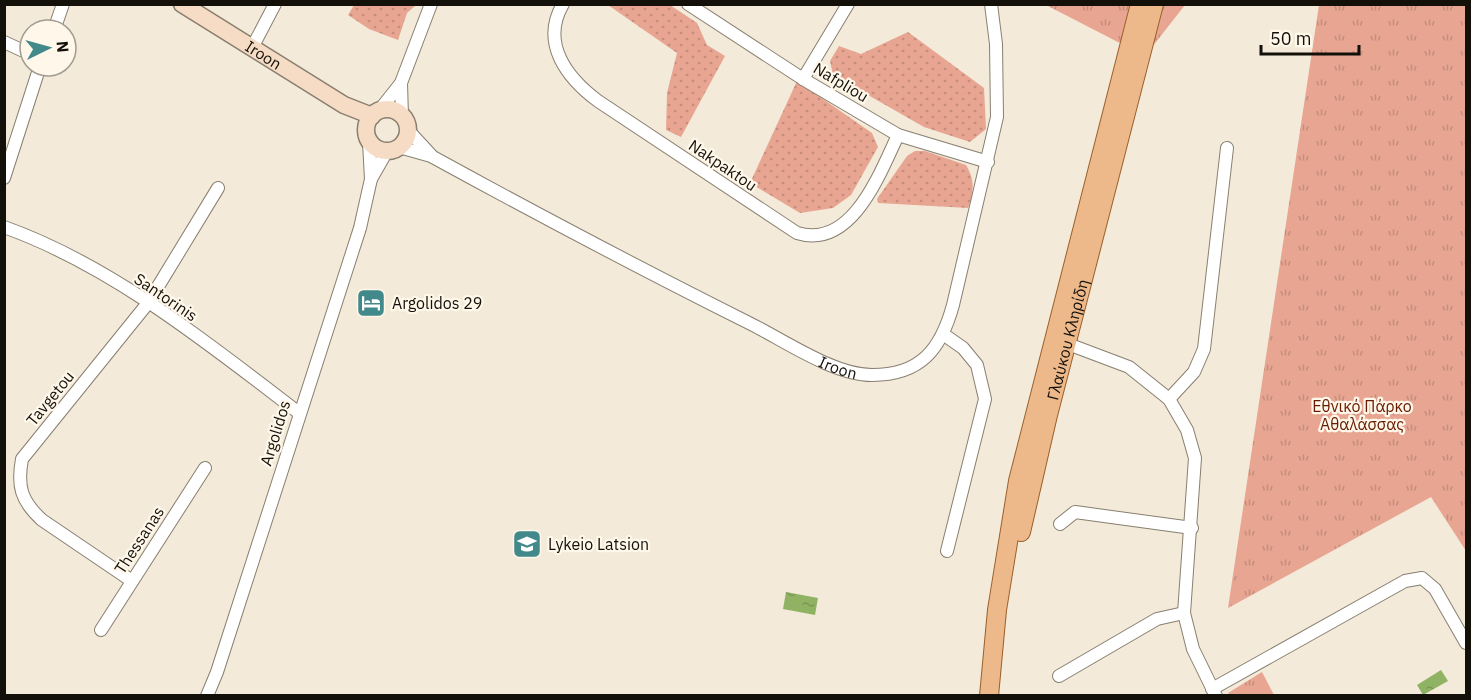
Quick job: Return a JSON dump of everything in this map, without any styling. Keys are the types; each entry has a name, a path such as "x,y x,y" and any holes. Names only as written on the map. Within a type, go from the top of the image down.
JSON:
{"main road":[{"name":"Γλαύκου Κληρίδη","path":"989,696 991,676 1060,341 1140,4"},
{"name":"Γλαύκου Κληρίδη","path":"1060,341 1154,4"}],"street":[{"name":"Iroon","path":"182,4 253,46 371,124"},
{"path":"253,46 275,4"},
{"path":"401,83 405,123 404,142 393,149 374,147 371,124 401,83 431,4"},
{"name":"Nakpaktou","path":"563,4 555,22 554,43 561,61 578,85 628,121 797,233 810,236 825,234 852,216 875,180 898,135"},
{"name":"Nafpliou","path":"688,4 803,79 898,135 988,162"},
{"path":"803,79 848,4"},
{"name":"Iroon","path":"393,149 431,156 672,284 848,371 879,375 905,370 929,354 943,334 988,162 994,136 998,98 991,4"},
{"path":"4,42 18,48"},
{"path":"4,178 7,160 36,78"},
{"path":"371,124 391,110 405,123"},
{"name":"Iroon","path":"405,123 431,156"},
{"name":"Argolidos","path":"207,696 217,672 298,413 350,260 371,179 371,124"},
{"path":"1169,399 1194,372 1204,349 1227,148"},
{"name":"Argolidos","path":"371,179 393,149"},
{"name":"Tavgetou","path":"132,581 36,515 22,497 19,475 22,459 148,303 218,188"},
{"name":"Santorinis","path":"4,227 50,246 148,303 298,413"},
{"path":"943,334 963,348 973,359 981,373 985,399 947,551"},
{"path":"1060,341 1128,368 1169,399 1186,430 1195,458 1184,613 1193,649 1214,692 1405,581 1422,578 1435,589 1467,643"},
{"name":"Thessanas","path":"101,630 205,468"},
{"path":"1060,524 1075,512 1191,528"},
{"path":"1059,676 1157,619 1184,613"}],"green space":[{"path":"354,5 416,5 407,13 398,40 369,29 348,15"},
{"path":"608,5 670,5 697,23 707,45 725,56 681,137 666,130 667,93 677,53"},
{"path":"1046,5 1185,5 1145,56"},
{"name":"Εθνικό Πάρκο Αθαλάσσας","path":"1319,5 1466,5 1466,551 1431,497 1228,608"},
{"path":"908,32 984,88 986,129 970,142 924,127 833,75 830,61 839,46 861,54"},
{"path":"797,81 872,133 878,147 851,195 833,208 800,213 750,183"},
{"path":"915,151 925,151 966,165 973,186 968,208 878,203 877,199 907,156"},
{"path":"1262,672 1274,695 1230,695 1228,693"}],"water":[{"path":"786,592 818,598 815,615 783,609"},
{"path":"1441,670 1448,681 1423,695 1417,685"}],"place":[{"name":"Argolidos 29","path":"371,303"},
{"name":"Lykeio Latsion","path":"527,544"}]}
